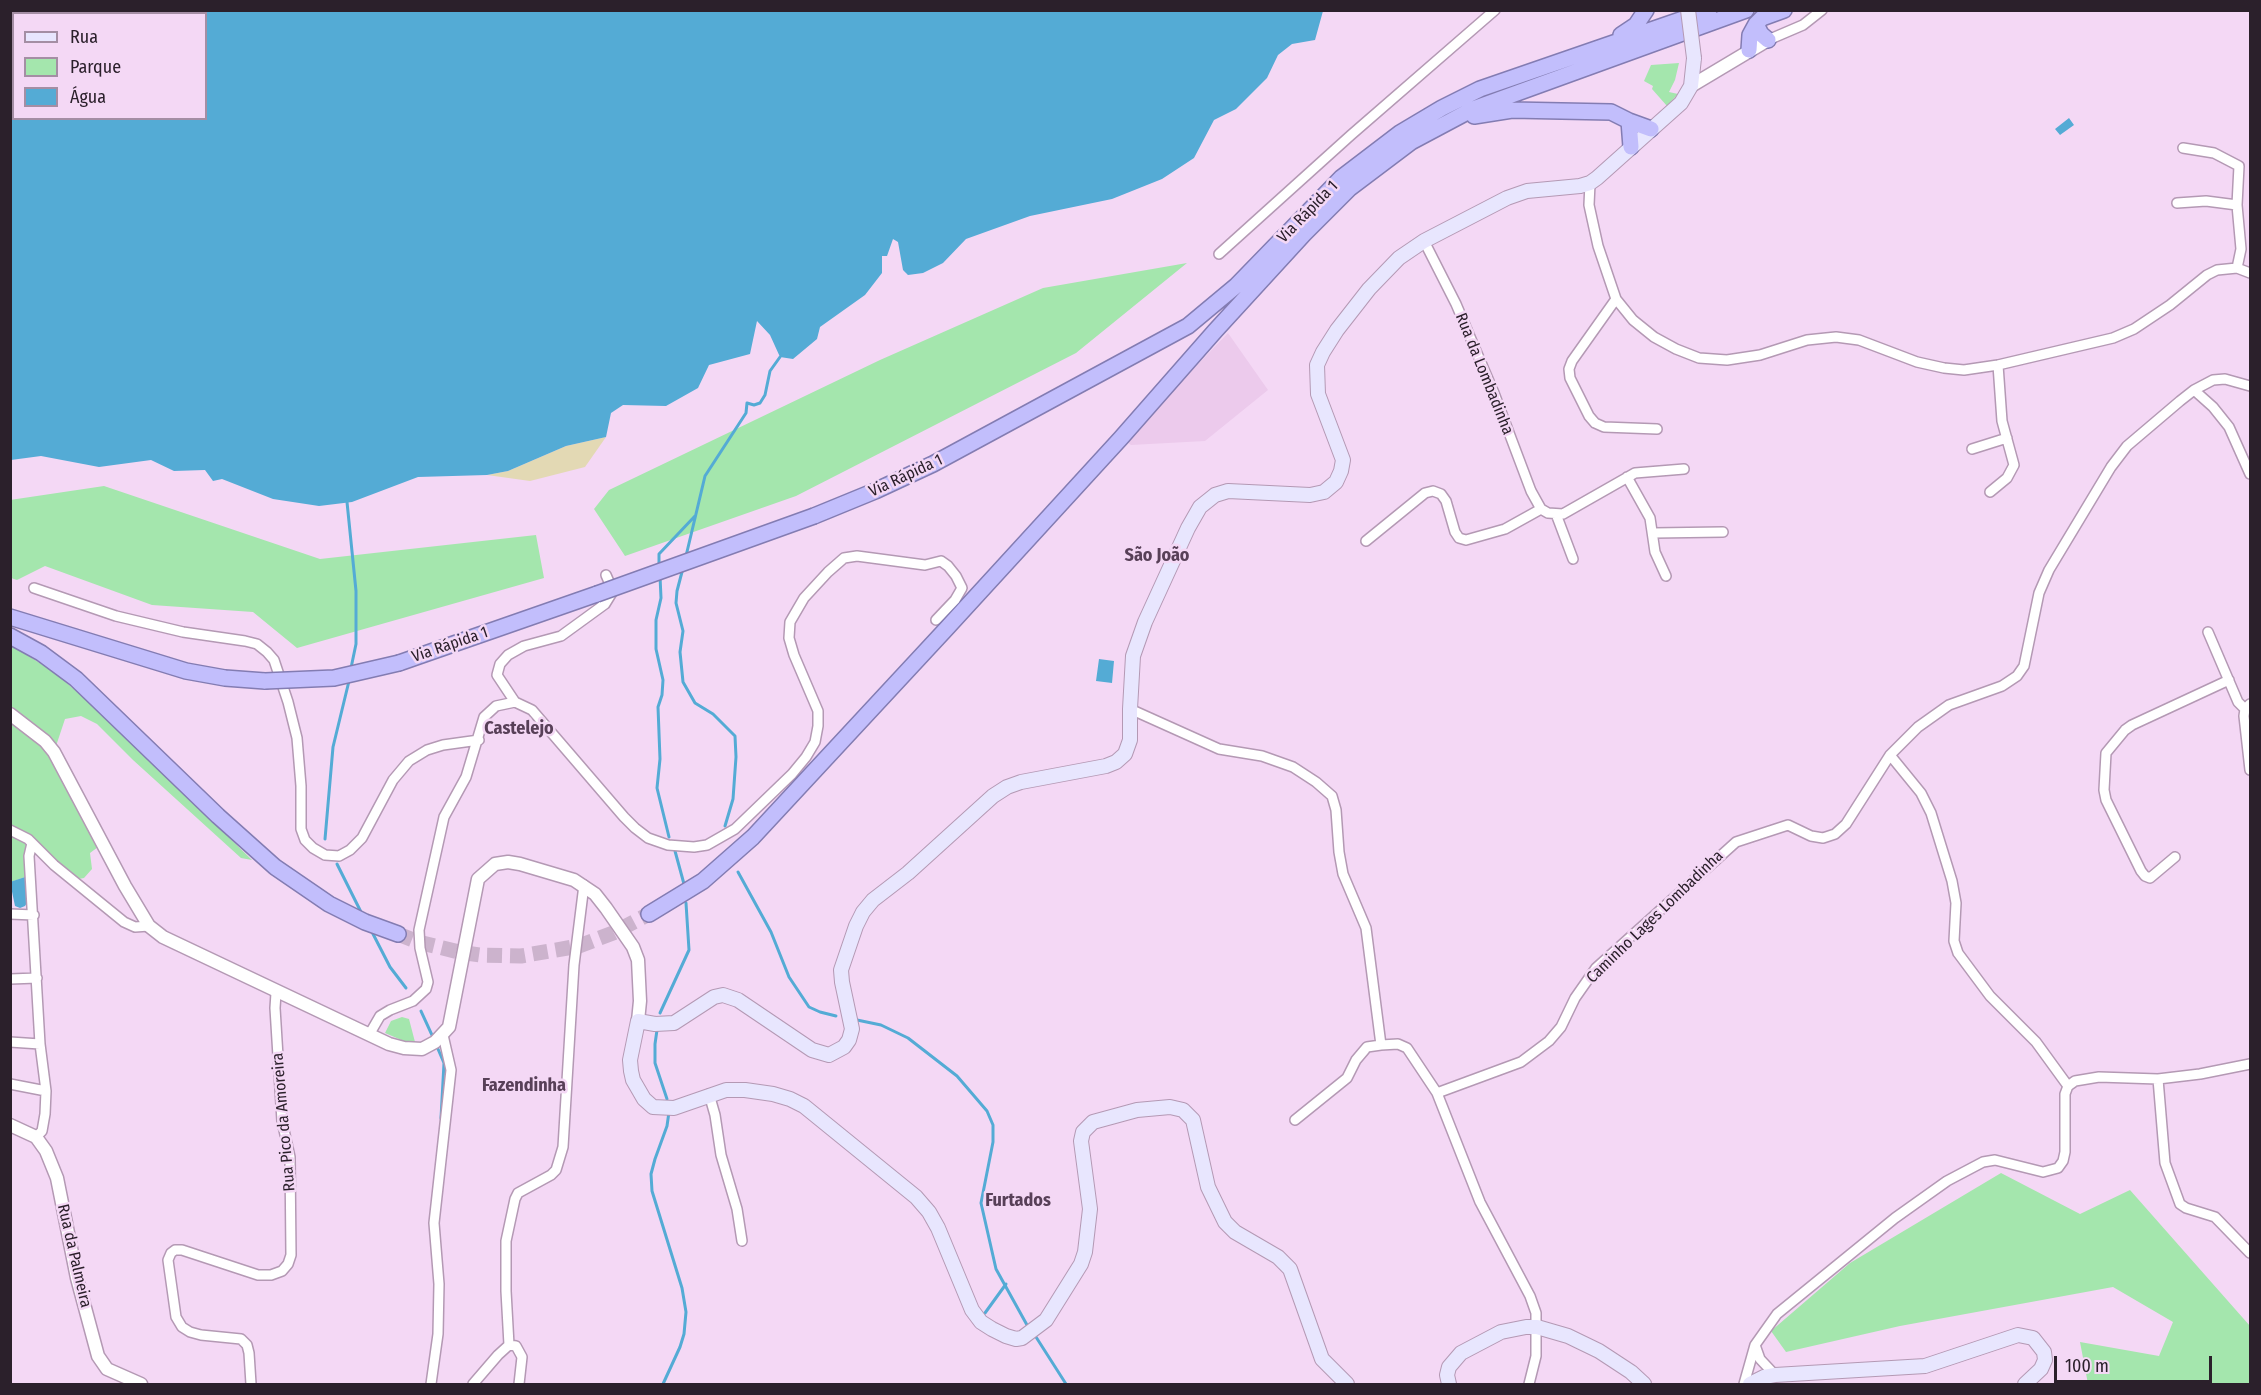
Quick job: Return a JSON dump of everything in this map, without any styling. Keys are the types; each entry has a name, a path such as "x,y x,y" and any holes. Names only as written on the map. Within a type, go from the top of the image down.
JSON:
{"highway":[{"path":"1599,48 1636,25 1646,10"},
{"name":"Via Rápida 1","path":"10,617 186,671 225,678 265,681 334,678 399,663 597,594 814,516 875,491 1013,422 1170,337 1206,313 1236,286 1341,178 1400,133 1442,108 1480,90 1708,10"},
{"name":"Via Rápida 1","path":"649,914 686,893 737,853 984,587 1304,234 1350,188 1412,142 1450,120 1523,89 1746,10"},
{"path":"1749,50 1750,35 1756,24 1762,18 1784,10"},
{"path":"1756,24 1761,34 1768,40"},
{"path":"1450,120 1512,110 1611,111 1651,129"},
{"path":"1629,121 1631,147"},
{"path":"10,636 41,653 76,679 218,816 275,867 330,904 399,934"}],"main road":[{"path":"1347,1384 1322,1359 1290,1269 1278,1257 1235,1232 1226,1222 1208,1187 1193,1120 1183,1110 1177,1108 1137,1110 1093,1122 1083,1132 1081,1141 1090,1209 1085,1252 1057,1305 1046,1320 1022,1338 1006,1336 981,1322 972,1310 938,1228 929,1212 900,1183 819,1118 790,1099 773,1094 726,1090 674,1108 653,1107 644,1099 633,1080 631,1071 630,1060 638,1021 655,1024 674,1023 714,997 723,995 738,1000 812,1050 829,1055 836,1053 849,1040 852,1029 841,970 856,926 867,905 921,861 993,796 1007,787 1116,762 1125,754 1130,740 1130,709 1136,647 1145,622 1200,507 1215,495 1228,491 1310,495 1324,492 1336,482 1343,460 1318,394 1317,365 1332,337 1369,289 1399,258 1424,241 1517,194 1590,183 1680,103 1691,86 1694,58 1688,10"},
{"path":"1449,1384 1447,1375 1449,1367 1461,1353 1501,1332 1517,1327 1537,1327 1568,1336 1599,1351 1631,1372 1644,1384"},
{"path":"1750,1384 1764,1377 1925,1366 2024,1335 2033,1338 2040,1345 2045,1360 2041,1369 2025,1384"}],"street":[{"path":"1218,254 1495,10"},
{"path":"1691,86 1749,50 1803,25 1822,10"},
{"path":"2184,148 2214,153 2239,166 2250,167"},
{"path":"2237,268 2241,249 2237,205 2239,166"},
{"path":"1590,183 1588,205 1605,273 1616,299 1633,320 1654,337 1699,358 1727,360 1760,355 1807,340 1836,337 1859,340 1917,362 1944,368 1964,370 1998,365 2113,338 2134,329 2170,305 2207,275 2228,267 2250,273"},
{"path":"2177,203 2206,201 2237,205"},
{"name":"Rua da Lombadinha","path":"1424,241 1469,334 1531,491 1541,509"},
{"path":"1616,299 1572,361 1569,369 1570,378 1589,416 1595,423 1604,428 1657,429"},
{"path":"1990,492 2007,478 2014,465 2002,421 1998,365"},
{"name":"Caminho Lages Lombadinha","path":"1437,1094 1521,1062 1549,1041 1561,1027 1575,998 1596,968 1736,842 1788,825 1811,836 1823,838 1835,834 1846,824 1890,755 1930,717 1966,698 2002,686 2017,676 2028,655 2039,593 2049,570 2111,467 2127,446 2194,390 2213,380 2225,379 2250,386"},
{"path":"2194,390 2213,407 2229,427 2250,474"},
{"path":"1972,449 2007,438"},
{"path":"1366,541 1425,494 1433,491 1441,494 1446,501 1455,532 1460,538 1466,540 1504,529 1541,509 1556,514 1570,510 1641,471 1684,469"},
{"path":"1627,477 1650,518 1655,552 1666,576"},
{"path":"1556,514 1573,559"},
{"path":"1654,533 1723,532"},
{"path":"606,575 613,591 605,604 561,636 524,646 508,655 500,664 497,675 515,702 532,710 635,828 658,843 694,848 707,845 735,829 792,774 811,749 818,726 818,711 794,655 789,638 790,622 804,598 828,572 844,558 857,556 925,565 941,561 956,576 962,588 955,600 936,620"},
{"path":"34,588 116,616 183,632 257,644 267,652 274,660 297,738 301,786 301,829 305,840 325,855 339,856 350,850 362,838 393,780 409,761 427,750 443,745 478,740"},
{"path":"2208,632 2238,702 2248,706 2250,770"},
{"path":"2175,857 2150,878 2141,871 2106,800 2104,790 2106,753 2132,725 2229,680"},
{"path":"369,1035 381,1016 421,995 428,982 420,948 419,930 444,817 466,777 481,726 489,712 496,706 515,702"},
{"path":"1130,709 1219,749 1262,756 1293,767 1332,796 1336,810 1343,874 1366,928 1381,1045"},
{"path":"10,714 45,741 54,752 125,886 149,926 162,937 276,993 389,1044 416,1050 435,1042 449,1027 478,879 495,864 508,862 565,876 584,885 595,894 633,947 638,960 640,1001 638,1021"},
{"path":"1744,1384 1755,1345 1777,1314 1895,1218 1947,1181 1983,1162 1995,1160 2043,1172 2058,1168 2063,1161 2065,1152 2064,1105 2068,1086 2036,1042 1990,996 1958,953 1954,941 1956,903 1952,880 1930,813 1921,794 1890,755"},
{"path":"10,830 21,834 54,865 124,922 135,927 149,926"},
{"path":"10,1125 36,1137 42,1131 45,1114 46,1091 40,1044 29,856 32,843"},
{"path":"472,1384 509,1345 506,1292 507,1240 515,1199 518,1193 556,1170 563,1147 574,965 584,885"},
{"path":"10,914 34,915"},
{"path":"10,979 37,978"},
{"name":"Rua Pico da Amoreira","path":"251,1384 249,1353 247,1345 241,1339 201,1335 182,1327 176,1317 168,1260 175,1250 182,1250 258,1275 271,1275 282,1271 288,1264 291,1255 290,1157 282,1121 276,993"},
{"path":"431,1384 438,1334 439,1284 434,1223 451,1070 443,1035"},
{"path":"10,1042 40,1044"},
{"path":"1295,1120 1347,1078 1356,1060 1367,1047 1398,1044 1407,1048 1437,1094 1480,1202 1530,1296 1536,1313 1537,1327 1533,1383"},
{"path":"2068,1086 2085,1078 2158,1079 2200,1074 2250,1064"},
{"path":"2158,1079 2165,1163 2175,1194 2186,1208 2216,1217 2250,1252"},
{"path":"10,1084 46,1091"},
{"path":"709,1094 717,1123 721,1155 737,1209 742,1241"},
{"name":"Rua da Palmeira","path":"36,1137 46,1151 57,1178 77,1278 98,1356 107,1369 141,1384"},
{"path":"509,1345 516,1346 522,1357 519,1384"},
{"path":"1755,1345 1761,1359 1775,1376"}],"shaded area":[{"path":"1228,333 1268,390 1205,441 1131,445 1127,442 1176,387"}],"green space":[{"path":"1679,63 1669,92 1678,94 1667,106 1652,89 1653,86 1644,81 1651,65"},
{"path":"1187,263 1076,353 796,496 625,556 594,509 609,490 880,360 1043,288"},
{"path":"104,486 320,559 536,535 544,578 297,648 253,612 152,605 45,566 17,580 11,578 10,500"},
{"path":"11,645 54,672 105,716 252,860 241,858 133,760 97,724 81,716 65,719 54,752 11,714"},
{"path":"11,719 42,745 59,764 102,844 90,853 92,869 84,878 73,880 26,839 25,877 11,882"},
{"path":"402,1017 409,1019 415,1042 406,1042 385,1033 391,1021"},
{"path":"2001,1173 2080,1214 2130,1190 2250,1326 2250,1384 2088,1384 2080,1342 2159,1356 2173,1322 2113,1287 1900,1326 1786,1352 1771,1331 1850,1263"}],"sand":[{"path":"606,437 585,467 530,481 487,475 508,471 566,446"}],"water":[{"path":"11,10 1323,11 1315,40 1292,44 1278,55 1267,78 1236,109 1214,120 1194,158 1162,179 1112,199 1030,216 966,239 943,263 923,273 908,275 903,270 898,242 893,239 887,256 882,256 882,273 865,295 820,327 817,339 793,359 780,357 770,335 757,321 750,354 709,365 698,388 666,406 623,405 611,413 606,437 566,446 508,471 487,475 418,477 352,502 319,506 273,499 222,479 213,481 205,470 174,471 151,460 99,467 41,456 11,460"},
{"path":"2069,118 2074,125 2060,135 2055,129"},
{"path":"1099,659 1114,661 1112,683 1096,681"},
{"path":"25,877 31,896 25,906 20,908 15,906 10,882"}],"waterway":[{"path":"686,556 705,476 746,413 747,403 754,405 760,403 765,395 770,371 780,357"},
{"path":"347,502 356,591 356,644 351,668"},
{"path":"659,566 659,554 695,516"},
{"path":"683,568 676,603 683,631 680,652 683,682 695,703 713,714 735,736 733,799 725,826"},
{"path":"660,576 661,598 656,620 656,649 663,680 658,707 660,759 657,788 669,837"},
{"path":"325,839 333,747 349,681"},
{"path":"675,851 684,884"},
{"path":"337,864 362,914"},
{"path":"738,872 771,932 789,977 809,1007 836,1016"},
{"path":"660,1013 689,950 686,903"},
{"path":"371,930 390,967 406,988"},
{"path":"421,1011 432,1035"},
{"path":"857,1020 881,1025 908,1038 957,1076 987,1111 993,1125 993,1142 981,1203 996,1269 1027,1325"},
{"path":"657,1030 655,1063 667,1099"},
{"path":"438,1049 444,1063 441,1118"},
{"path":"663,1384 680,1347 686,1312 682,1288 652,1191 651,1174 667,1126 669,1112"},
{"path":"985,1313 1006,1284"},
{"path":"1036,1337 1066,1384"}],"tunnel":[{"path":"398,934 418,942 459,952 521,956 579,946 613,933 649,914"}],"district":[{"name":"São João","path":"1157,556"},
{"name":"Castelejo","path":"519,729"},
{"name":"Fazendinha","path":"524,1086"},
{"name":"Furtados","path":"1018,1201"}]}
